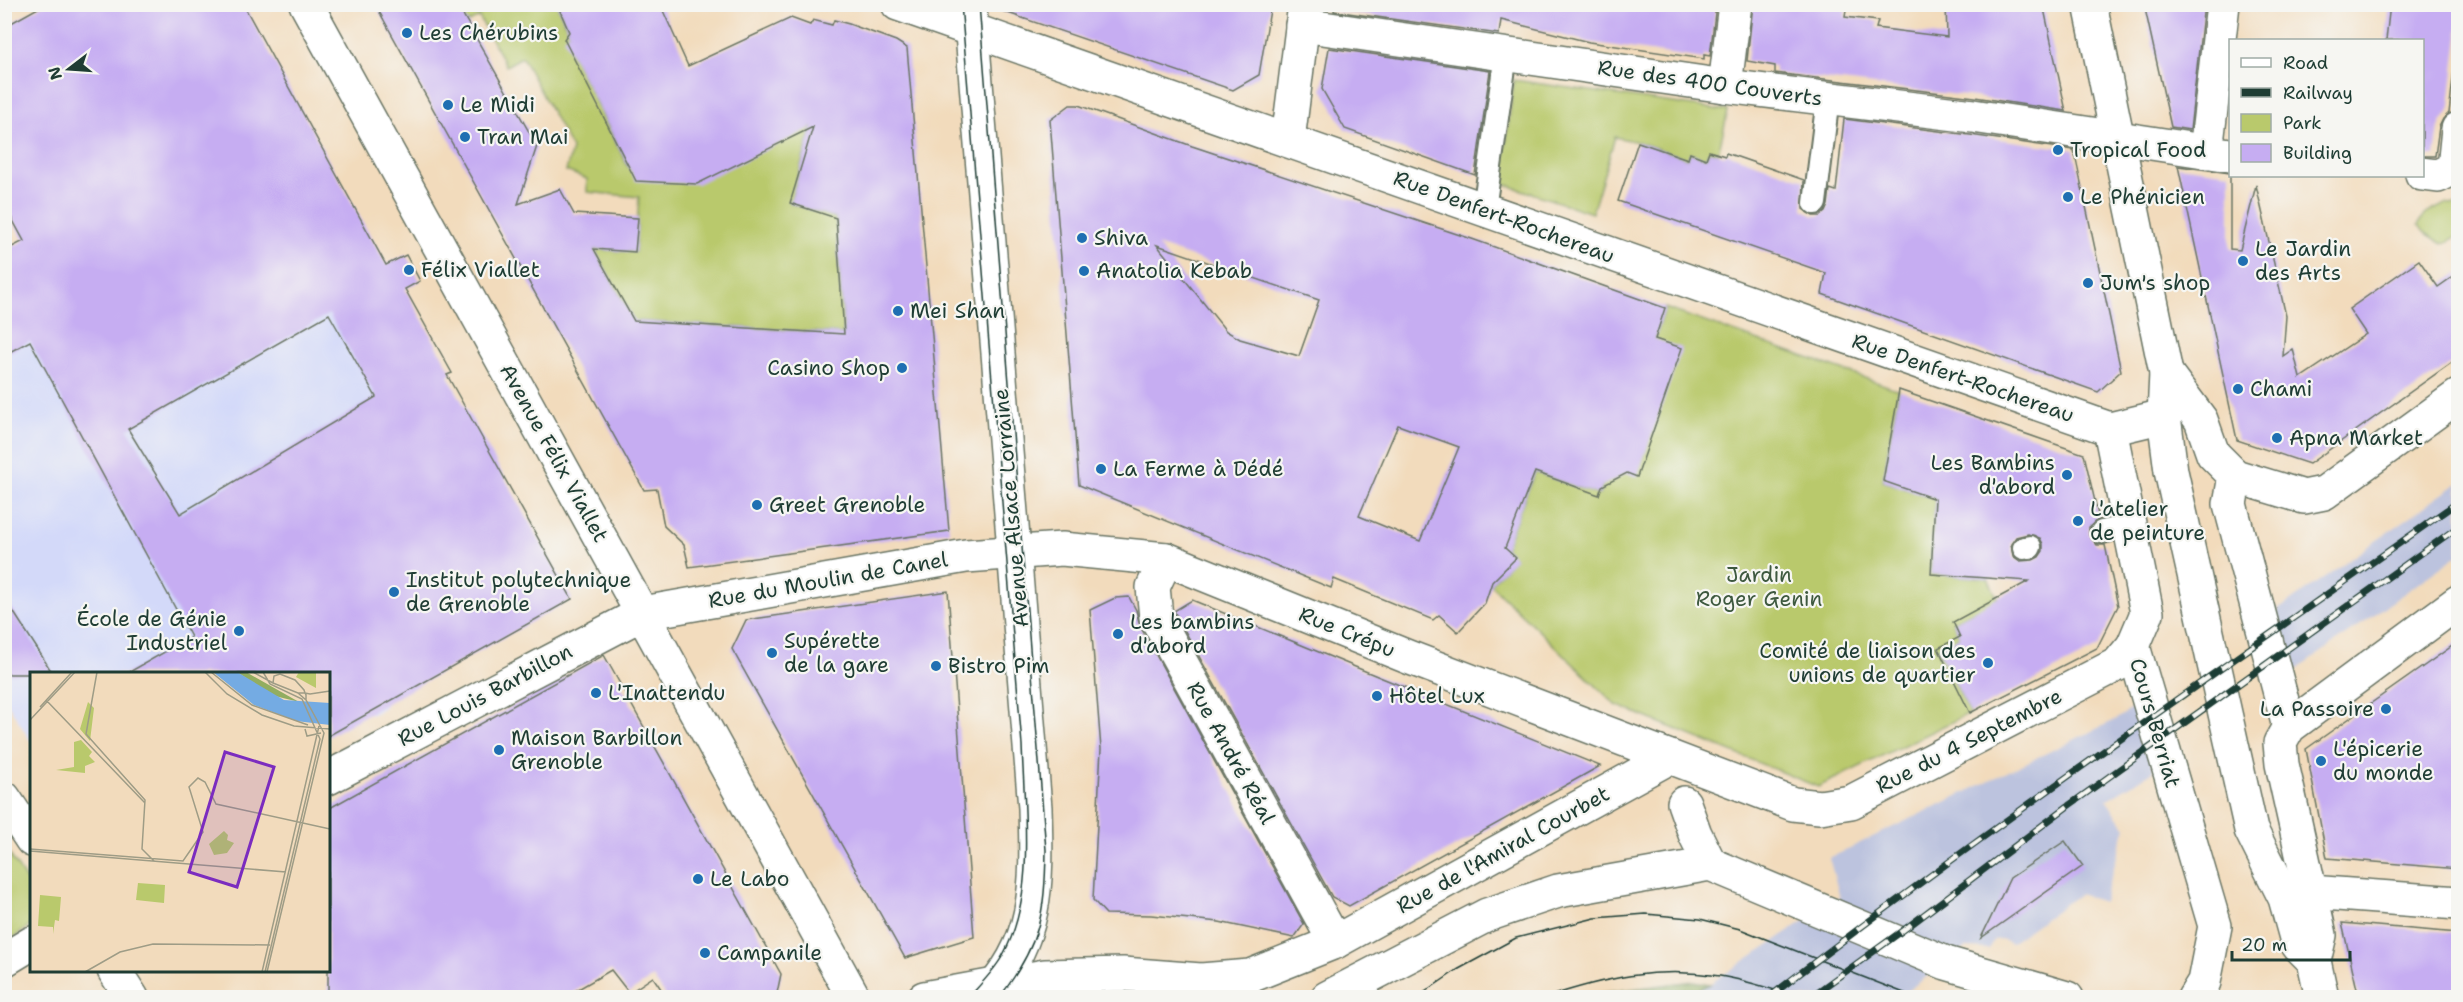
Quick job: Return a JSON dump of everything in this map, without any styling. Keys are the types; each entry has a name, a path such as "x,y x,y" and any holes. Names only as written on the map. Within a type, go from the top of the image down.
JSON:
{"street":[{"name":"Avenue Félix Viallet","path":"306,4 854,998"},
{"name":"Rue Denfert-Rochereau","path":"898,4 971,17 1288,140 2110,429"},
{"path":"1725,86 1734,4"},
{"path":"2090,4 2166,373 2164,416 2171,471 2251,830 2285,898 2298,945 2314,961"},
{"path":"2218,154 2223,4"},
{"path":"1288,140 1303,15"},
{"name":"Rue des 400 Couverts","path":"1303,15 1506,54 1725,86 1973,116 2218,154"},
{"name":"Avenue Alsace Lorraine","path":"971,17 1035,808 1037,880 1027,932 991,990"},
{"path":"2424,174 2438,176 2454,168 2458,129"},
{"path":"2166,373 2201,420 2213,454 2235,476 2304,497 2324,494 2458,396"},
{"path":"2110,429 2164,416"},
{"name":"Cours Berriat","path":"2110,429 2116,529 2147,613 2133,646 2215,926 2204,982 2194,998"},
{"path":"2235,476 2230,504 2284,735 2282,764 2320,935 2314,961 2322,998"},
{"name":"Rue Crépu","path":"1014,553 1062,549 1166,559 1408,657 1793,804"},
{"name":"Rue du Moulin de Canel","path":"643,613 966,556 1014,553"},
{"name":"Rue André Réal","path":"1166,559 1153,587 1156,617 1335,942"},
{"path":"2284,735 2458,603"},
{"name":"Rue Louis Barbillon","path":"330,777 643,613"},
{"name":"Rue du 4 Septembre","path":"1793,804 1820,807 1851,802 2118,664 2133,646"},
{"name":"Rue de l'Amiral Courbet","path":"924,998 991,990 1038,976 1123,974 1201,980 1250,976 1335,942 1670,758"},
{"path":"4,798 30,837"},
{"path":"1684,803 1695,834 1710,864"},
{"path":"1327,998 1487,915 1558,891 1710,864 1946,963 2067,998"},
{"path":"2310,892 2458,903"},
{"path":"4,960 30,944"},
{"path":"115,972 132,998"}],"lane":[{"path":"1485,209 1506,54"},
{"path":"1815,203 1828,98"}],"shaded area":[{"path":"332,167 414,315 420,316 425,324 422,326 451,373 448,376 572,599 384,704 385,707 371,715 369,713 330,735 330,672 30,672 30,740 5,699 5,251 93,203"},
{"path":"2458,483 2458,555 2295,671 2287,639 2275,632 2278,610"},
{"path":"2135,706 2154,771 2106,800 2126,827 2103,902 2079,894 2011,943 2001,939 1994,940 1989,949 1966,948 1899,997 1683,998 1699,991 1840,897 1829,858 2117,719"}],"green space":[{"path":"457,5 557,5 569,32 565,39 628,167 667,182 824,89 790,203 836,218 844,334 634,321 594,249 635,252 639,197 587,192 587,179 566,171 572,149 522,57 506,66 479,17 467,23"},
{"path":"1514,80 1728,111 1718,154 1709,151 1706,159 1690,153 1688,159 1638,142 1615,137 1592,213 1501,183"},
{"path":"2445,204 2458,206 2458,236 2443,244 2424,232 2419,225 2424,215"},
{"name":"Jardin Roger Genin","path":"1665,308 1899,390 1883,481 1935,499 1931,574 1988,578 2003,610 1976,610 1953,622 1960,637 1938,648 1970,713 1818,787 1616,705 1490,584 1515,558 1505,548 1535,472 1599,495 1605,478 1614,480 1618,476"},
{"path":"4,846 30,886 30,926 5,944"},
{"path":"1694,981 1710,984 1683,997 1571,997"}],"building":[{"path":"45,4 243,4 386,265 406,255 420,281 405,289 452,373 447,375 572,599 330,735 330,672 130,672 191,637 30,341 4,355 4,251 24,241 4,204 4,27","holes":["329,314 376,397 180,514 128,429"]},
{"path":"375,4 457,4 537,146 518,204 560,189 574,214 638,218 635,252 594,249 634,321 844,334 836,218 790,203 813,127 697,184 636,181 564,39 569,32 557,4 660,4 688,66 791,18 810,25 813,20 832,25 834,20 896,41 907,48 949,531 689,567 684,545 664,526 657,489 644,490"},
{"path":"1000,4 1271,4 1259,75 1233,90 999,10"},
{"path":"1335,4 1716,4 1710,56 1704,55 1704,59 1589,42 1501,20 1499,34 1334,11"},
{"path":"1753,4 1847,4 1845,17 1878,21 1876,28 1947,37 1946,4 2043,4 2066,111 1975,97 1775,73 1775,66 1747,61"},
{"path":"2144,4 2204,4 2190,130 2171,127"},
{"path":"2390,4 2458,4 2458,36 2449,113 2439,127 2435,156 2424,156 2424,39 2386,39"},
{"path":"1329,48 1490,71 1475,175 1345,129 1322,89"},
{"path":"1070,105 1078,105 1192,146 1472,239 1665,308 1655,339 1682,348 1637,477 1627,473 1602,486 1599,495 1535,472 1505,548 1516,558 1492,582 1485,603 1458,632 1439,615 1433,620 1334,579 1331,588 1079,485 1050,120","holes":["1157,245 1319,300 1299,356 1240,339 1226,331","1398,425 1459,447 1420,541 1359,516"]},
{"path":"1844,119 2074,150 2121,371 2098,392 1822,294 1826,273 1618,201 1638,142 1688,159 1690,153 1706,159 1709,151 1725,156 1726,153 1804,180 1803,209 1813,216 1820,216 1828,205 1830,189 1836,191"},
{"path":"2178,166 2229,173 2230,249 2240,250 2256,185 2286,316 2283,356 2293,349 2300,378 2366,334 2349,309 2419,260 2438,287 2458,273 2458,358 2309,464 2237,440"},
{"path":"1899,390 2084,454 2099,519 2089,527 2089,535 2097,545 2105,545 2118,606 2097,648 1970,713 1938,648 1960,637 1953,622 2029,581 1931,574 1935,499 1883,481","holes":["2028,534 2040,538 2043,551 2039,557 2020,561 2013,556 2011,544 2016,537"]},
{"path":"948,591 974,937 905,958 732,649 746,620"},
{"path":"4,597 52,672 4,674"},
{"path":"1129,597 1136,610 1140,626 1304,924 1294,938 1219,922 1151,915 1106,914 1093,900 1101,749 1090,610 1115,598"},
{"path":"1192,600 1600,766 1349,906 1332,897 1174,611"},
{"path":"2458,642 2458,869 2327,858 2306,749"},
{"path":"604,655 781,974 776,998 667,998 653,977 629,993 611,970 563,998 328,998 330,808"},
{"path":"2065,841 2083,866 1981,938 2010,878"},
{"path":"2342,923 2458,933 2458,998 2359,998"}],"tram line":[{"path":"961,4 1022,745 1026,824 1024,880 1013,932 1000,961 968,998"},
{"path":"979,4 1046,850 1044,893 1038,928 1023,962 999,998"},
{"path":"1416,998 1457,970 1516,938 1595,918 1646,914 1700,919 1740,929 1917,998"},
{"path":"1544,998 1609,980 1674,972 1730,978 1800,998"}],"railway":[{"path":"1768,998 1852,933 2110,746 2458,502"},
{"path":"1809,998 2068,806 2458,527"}],"place":[{"name":"Les Chérubins","path":"407,33"},
{"name":"Le Midi","path":"448,105"},
{"name":"Tran Mai","path":"465,137"},
{"name":"Tropical Food","path":"2058,150"},
{"name":"Le Phénicien","path":"2068,197"},
{"name":"Shiva","path":"1082,238"},
{"name":"Le Jardin des Arts","path":"2243,261"},
{"name":"Félix Viallet","path":"409,270"},
{"name":"Anatolia Kebab","path":"1084,271"},
{"name":"Jum's shop","path":"2088,283"},
{"name":"Mei Shan","path":"898,311"},
{"name":"Casino Shop","path":"902,368"},
{"name":"Chami","path":"2238,389"},
{"name":"Apna Market","path":"2277,438"},
{"name":"La Ferme à Dédé","path":"1101,469"},
{"name":"Les Bambins d'abord","path":"2067,475"},
{"name":"Greet Grenoble","path":"757,505"},
{"name":"L'atelier de peinture","path":"2078,521"},
{"name":"Institut polytechnique de Grenoble","path":"394,592"},
{"name":"École de Génie Industriel","path":"239,631"},
{"name":"Les bambins d'abord","path":"1118,634"},
{"name":"Supérette de la gare","path":"772,653"},
{"name":"Comité de liaison des unions de quartier","path":"1988,663"},
{"name":"Bistro Pim","path":"936,666"},
{"name":"L'Inattendu","path":"596,693"},
{"name":"Hôtel Lux","path":"1377,696"},
{"name":"La Passoire","path":"2386,709"},
{"name":"Maison Barbillon Grenoble","path":"499,750"},
{"name":"L'épicerie du monde","path":"2321,761"},
{"name":"Le Labo","path":"698,879"},
{"name":"Campanile","path":"705,953"}]}
